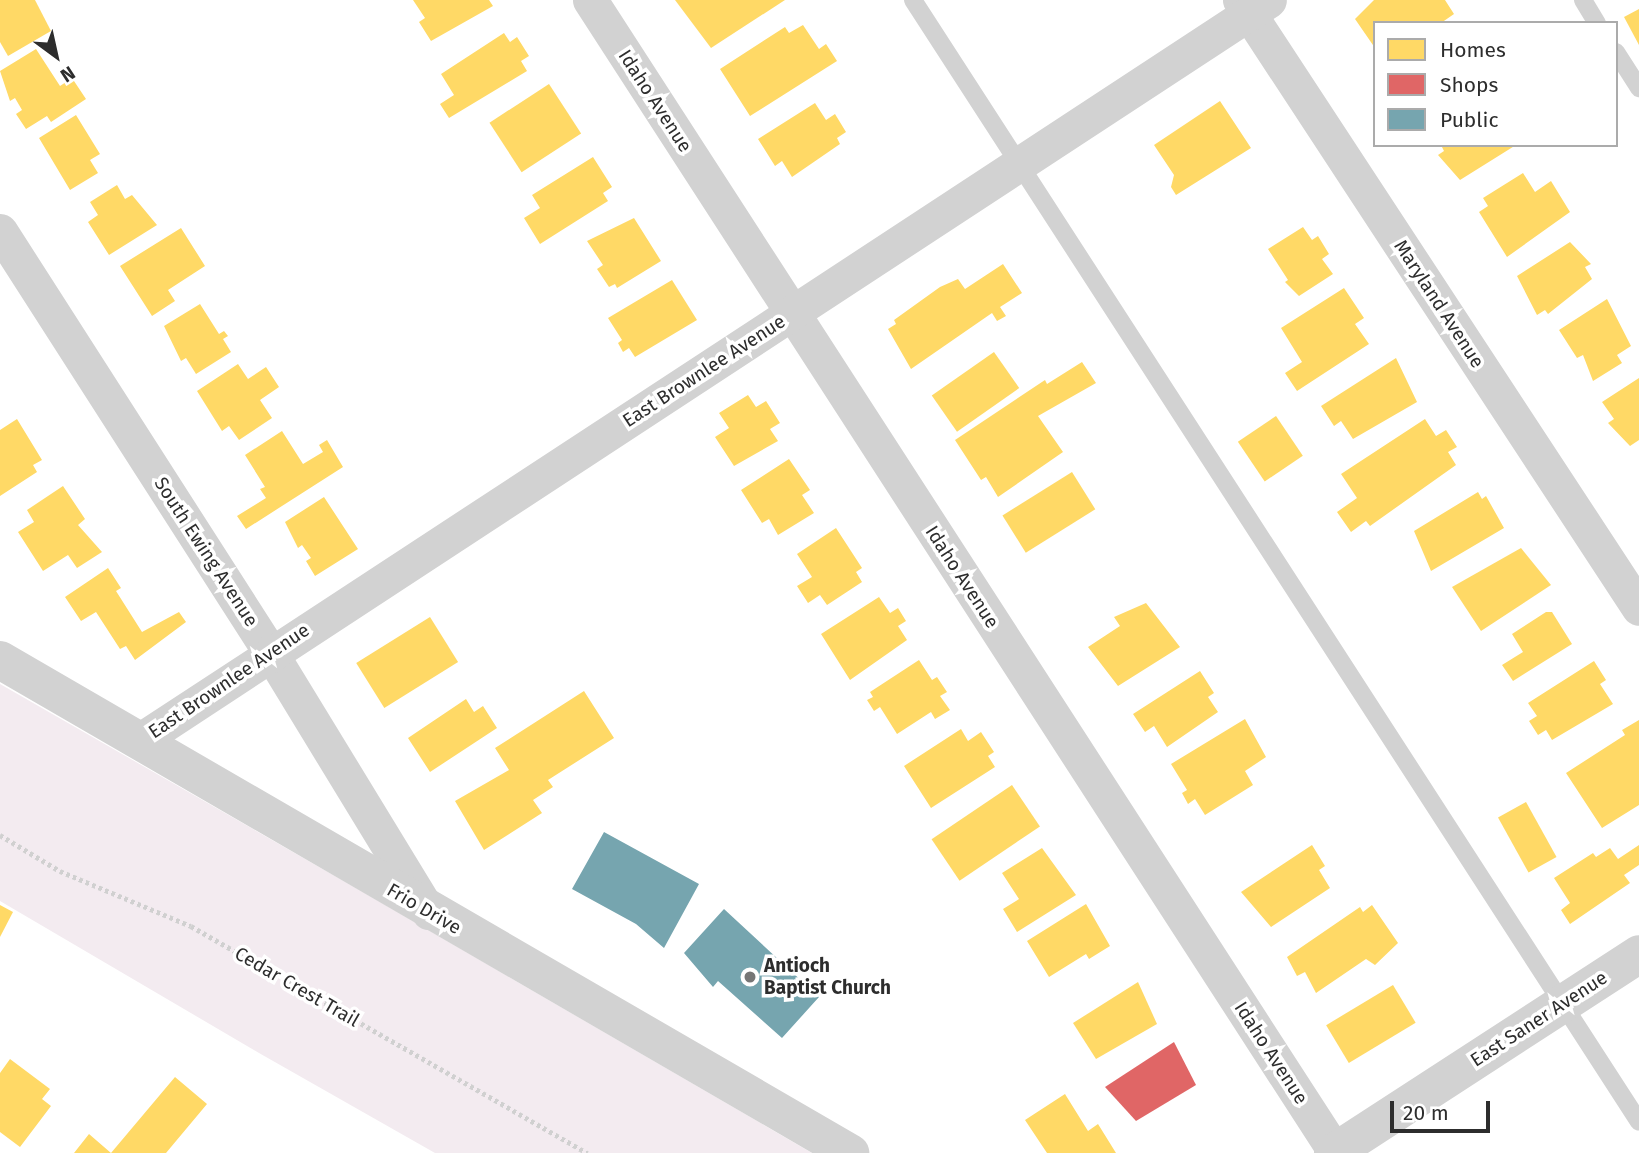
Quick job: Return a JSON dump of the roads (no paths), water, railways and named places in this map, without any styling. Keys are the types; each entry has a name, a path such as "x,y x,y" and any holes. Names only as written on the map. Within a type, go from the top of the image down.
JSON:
{"street":[{"name":"Idaho Avenue","path":"590,0 1334,1153"},
{"name":"East Brownlee Avenue","path":"139,741 270,652 792,314 1017,165 1252,4"},
{"name":"Maryland Avenue","path":"1252,4 1639,608"},
{"name":"South Ewing Avenue","path":"0,232 270,652 429,912"},
{"name":"Frio Drive","path":"0,660 429,912 850,1153"},
{"name":"East Saner Avenue","path":"1334,1153 1639,954"}],"lane":[{"path":"913,0 1017,165 1639,1122"},
{"path":"1583,0 1596,21"},
{"path":"1618,55 1639,88"}],"place":[{"name":"Antioch Baptist Church","path":"750,977"}]}
